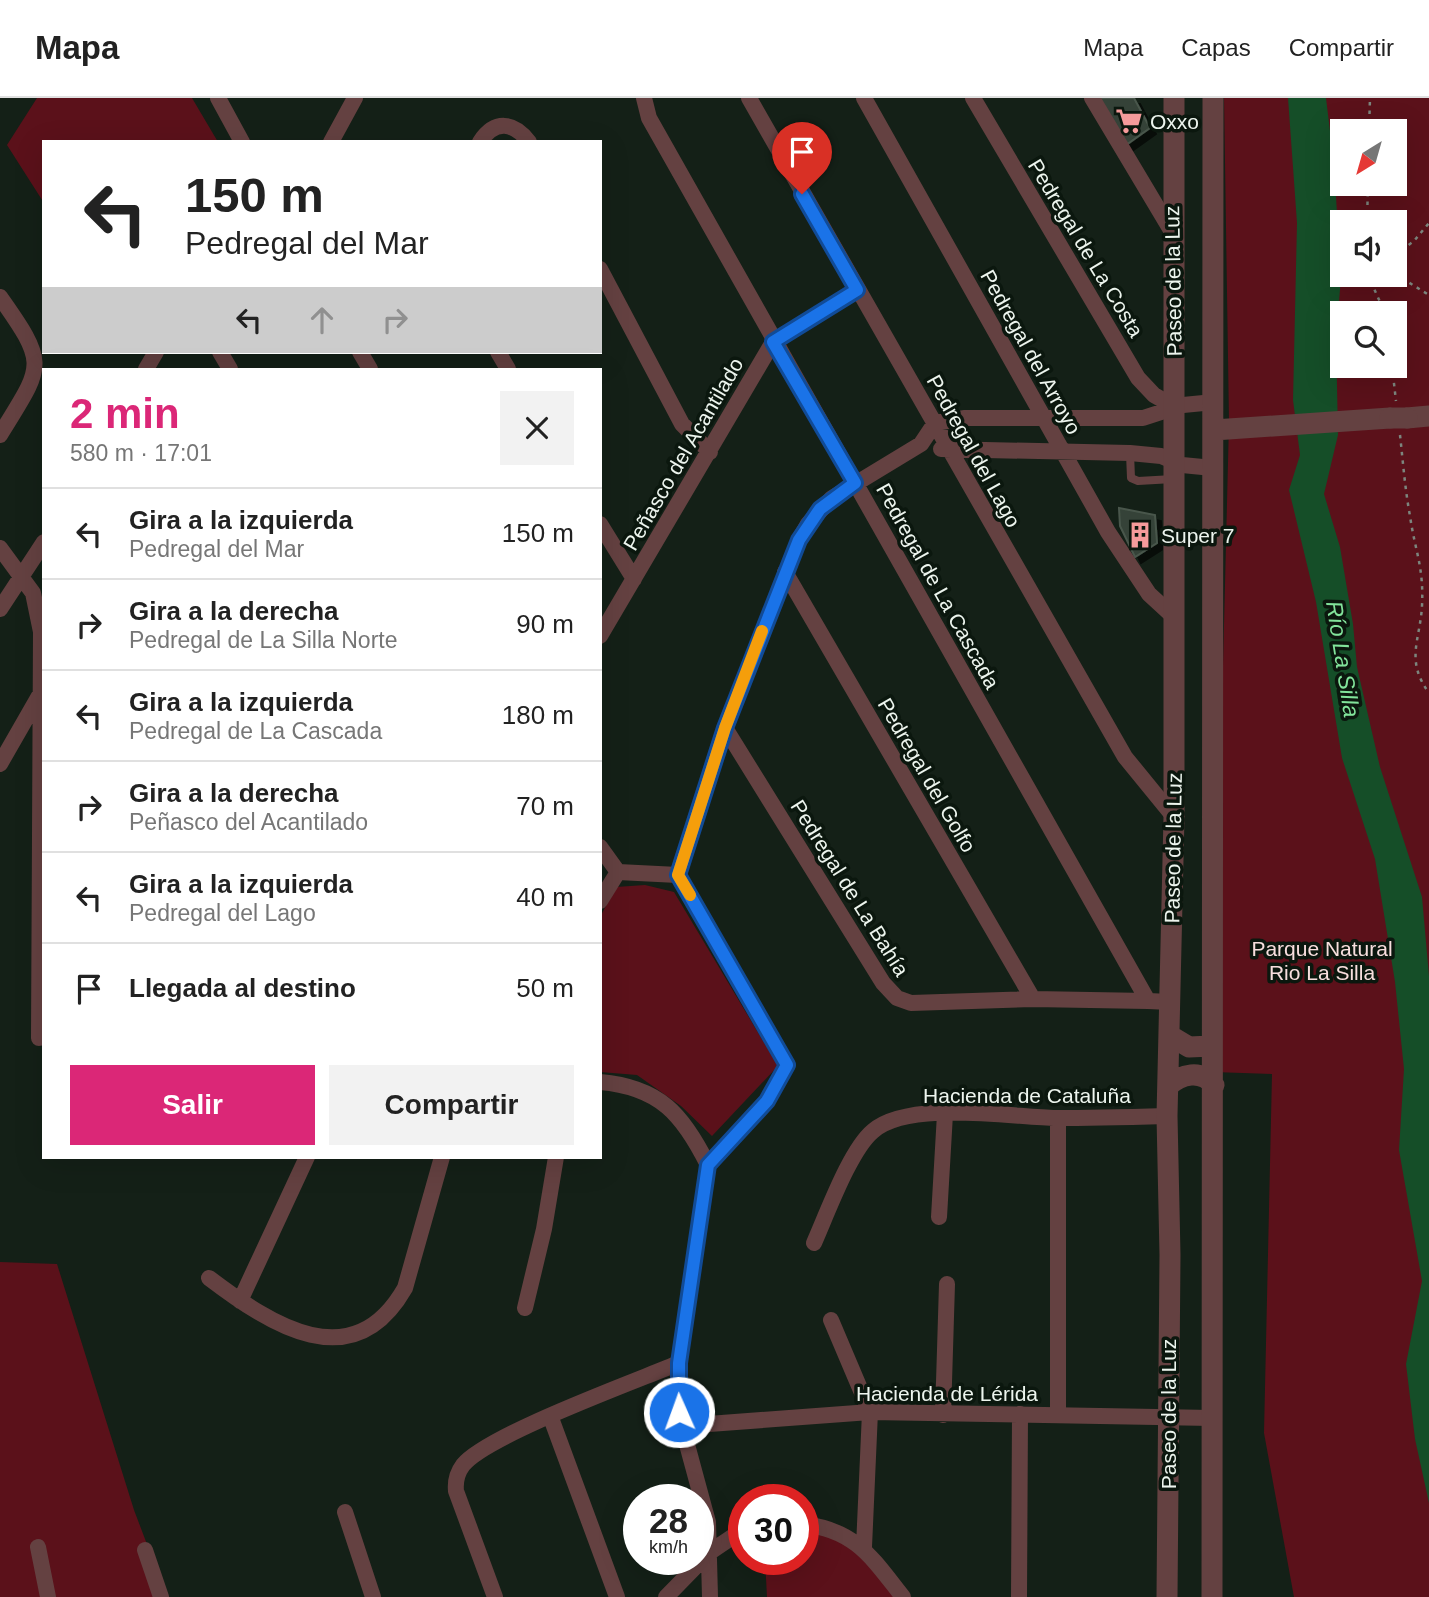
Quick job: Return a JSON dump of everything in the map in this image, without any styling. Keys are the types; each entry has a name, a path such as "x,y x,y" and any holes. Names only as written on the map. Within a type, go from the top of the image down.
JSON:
{"street":[{"path":"218,98 241,140"},
{"path":"332,140 355,98"},
{"name":"Pedregal de La Cascada","path":"644,98 649,118 773,342 1148,1001"},
{"name":"Pedregal del Lago","path":"750,98 935,423 948,451 1125,757 1174,817"},
{"name":"Pedregal del Arroyo","path":"864,98 1062,451 1149,594 1174,617"},
{"name":"Pedregal de La Costa","path":"973,98 1138,378 1154,395 1175,407"},
{"path":"1092,98 1172,232"},
{"name":"Paseo de la Luz","path":"1167,1597 1167,1116 1174,817 1176,471 1172,232 1174,98"},
{"name":"Paseo de la Luz","path":"1212,1597 1213,468 1221,429 1214,402 1213,98"},
{"path":"482,140 493,127 503,124 515,127 528,140"},
{"path":"602,273 682,424 710,452"},
{"name":"Peñasco del Acantilado","path":"602,633 773,342 857,290"},
{"path":"0,297 24,331 36,356 33,378 2,428"},
{"path":"698,1484 677,1397 679,1363 708,1165 767,1101 786,1071 786,1059 678,875 725,728 785,572 808,524 832,498 921,444 935,423 965,418 1143,418 1175,407 1214,402"},
{"path":"1221,429 1406,417"},
{"path":"921,444 948,451 1129,453 1161,456 1176,471 1213,468"},
{"path":"602,527 634,579"},
{"path":"0,609 42,545"},
{"path":"0,548 33,593 38,611 39,1038"},
{"name":"Pedregal del Golfo","path":"785,572 1033,999"},
{"path":"0,764 40,694"},
{"name":"Pedregal de La Bahía","path":"725,728 892,994 911,1003 1033,999 1148,1001"},
{"path":"602,850 618,872"},
{"path":"618,872 678,875"},
{"path":"602,898 618,872"},
{"path":"1148,1001 1170,1003"},
{"path":"1170,1035 1189,1047 1212,1046"},
{"path":"1168,1086 1182,1076 1194,1075 1209,1079 1214,1085"},
{"path":"602,1082 635,1088 659,1099 680,1118 708,1165"},
{"path":"939,1217 945,1114"},
{"name":"Hacienda de Cataluña","path":"814,1243 858,1150 875,1129 894,1119 945,1114 1058,1118 1167,1116"},
{"path":"1058,1118 1058,1415"},
{"path":"240,1301 306,1159"},
{"path":"209,1278 240,1301 285,1327 325,1337 351,1335 376,1325 394,1307 405,1288 441,1159"},
{"path":"525,1308 544,1229 556,1159"},
{"path":"943,1415 947,1284"},
{"path":"831,1320 870,1412 864,1547"},
{"path":"495,1597 456,1490 457,1475 478,1452 679,1363"},
{"name":"Hacienda de Lérida","path":"682,1426 870,1412 943,1415 1168,1415 1212,1418"},
{"path":"1019,1597 1020,1414"},
{"path":"551,1418 617,1597"},
{"path":"345,1512 373,1597"},
{"path":"819,1528 830,1530 864,1547 903,1597"},
{"path":"37,1547 48,1597"},
{"path":"145,1550 161,1597"},
{"path":"666,1597 688,1575"},
{"path":"710,1575 710,1597"}],"lane":[{"path":"1129,453 1131,478 1138,481 1176,471"}],"path":[{"path":"1369,119 1370,98"},
{"path":"1407,246 1429,223"},
{"path":"1407,281 1429,295"},
{"path":"1395,378 1406,417 1410,519 1422,570 1422,609 1416,639 1417,676 1429,693"}],"green space":[{"path":"37,98 192,98 217,140 42,140 42,200 7,145"},
{"name":"Parque Natural Rio La Silla","path":"1224,98 1429,98 1429,1597 1294,1597 1264,1433 1272,1074 1213,1072 1229,422"},
{"path":"645,885 674,892 778,1066 712,1136 681,1106 637,1075 602,1072 602,913 616,887"},
{"path":"0,1262 57,1264 134,1510 167,1597 0,1597"},
{"path":"819,1528 833,1531 903,1597 767,1597 766,1575 819,1575"}],"water":[{"name":"Río La Silla","path":"1288,98 1326,98 1330,131 1330,196 1336,196 1337,210 1330,210 1330,287 1340,287 1339,301 1330,301 1330,378 1337,378 1338,435 1324,494 1340,547 1357,667 1380,767 1422,897 1429,976 1429,1503 1415,1439 1406,1364 1422,1281 1399,1150 1404,1069 1395,982 1375,859 1342,758 1316,602 1289,490 1300,455 1293,400 1297,223"}],"building":[{"path":"1097,98 1134,98 1150,128 1126,145"},
{"name":"Super 7","path":"1119,508 1155,515 1157,543 1135,557 1120,526"}],"slow traffic":[{"path":"690,895 678,875 725,728 762,631"}],"place":[{"name":"Oxxo","path":"1129,121"},
{"name":"Super 7","path":"1140,535"}],"route":[{"path":"679,1412 679,1363 708,1165 767,1101 783,1077 787,1065 786,1059 678,875 725,728 799,540 820,509 855,483 773,342 857,290 802,194"}]}
